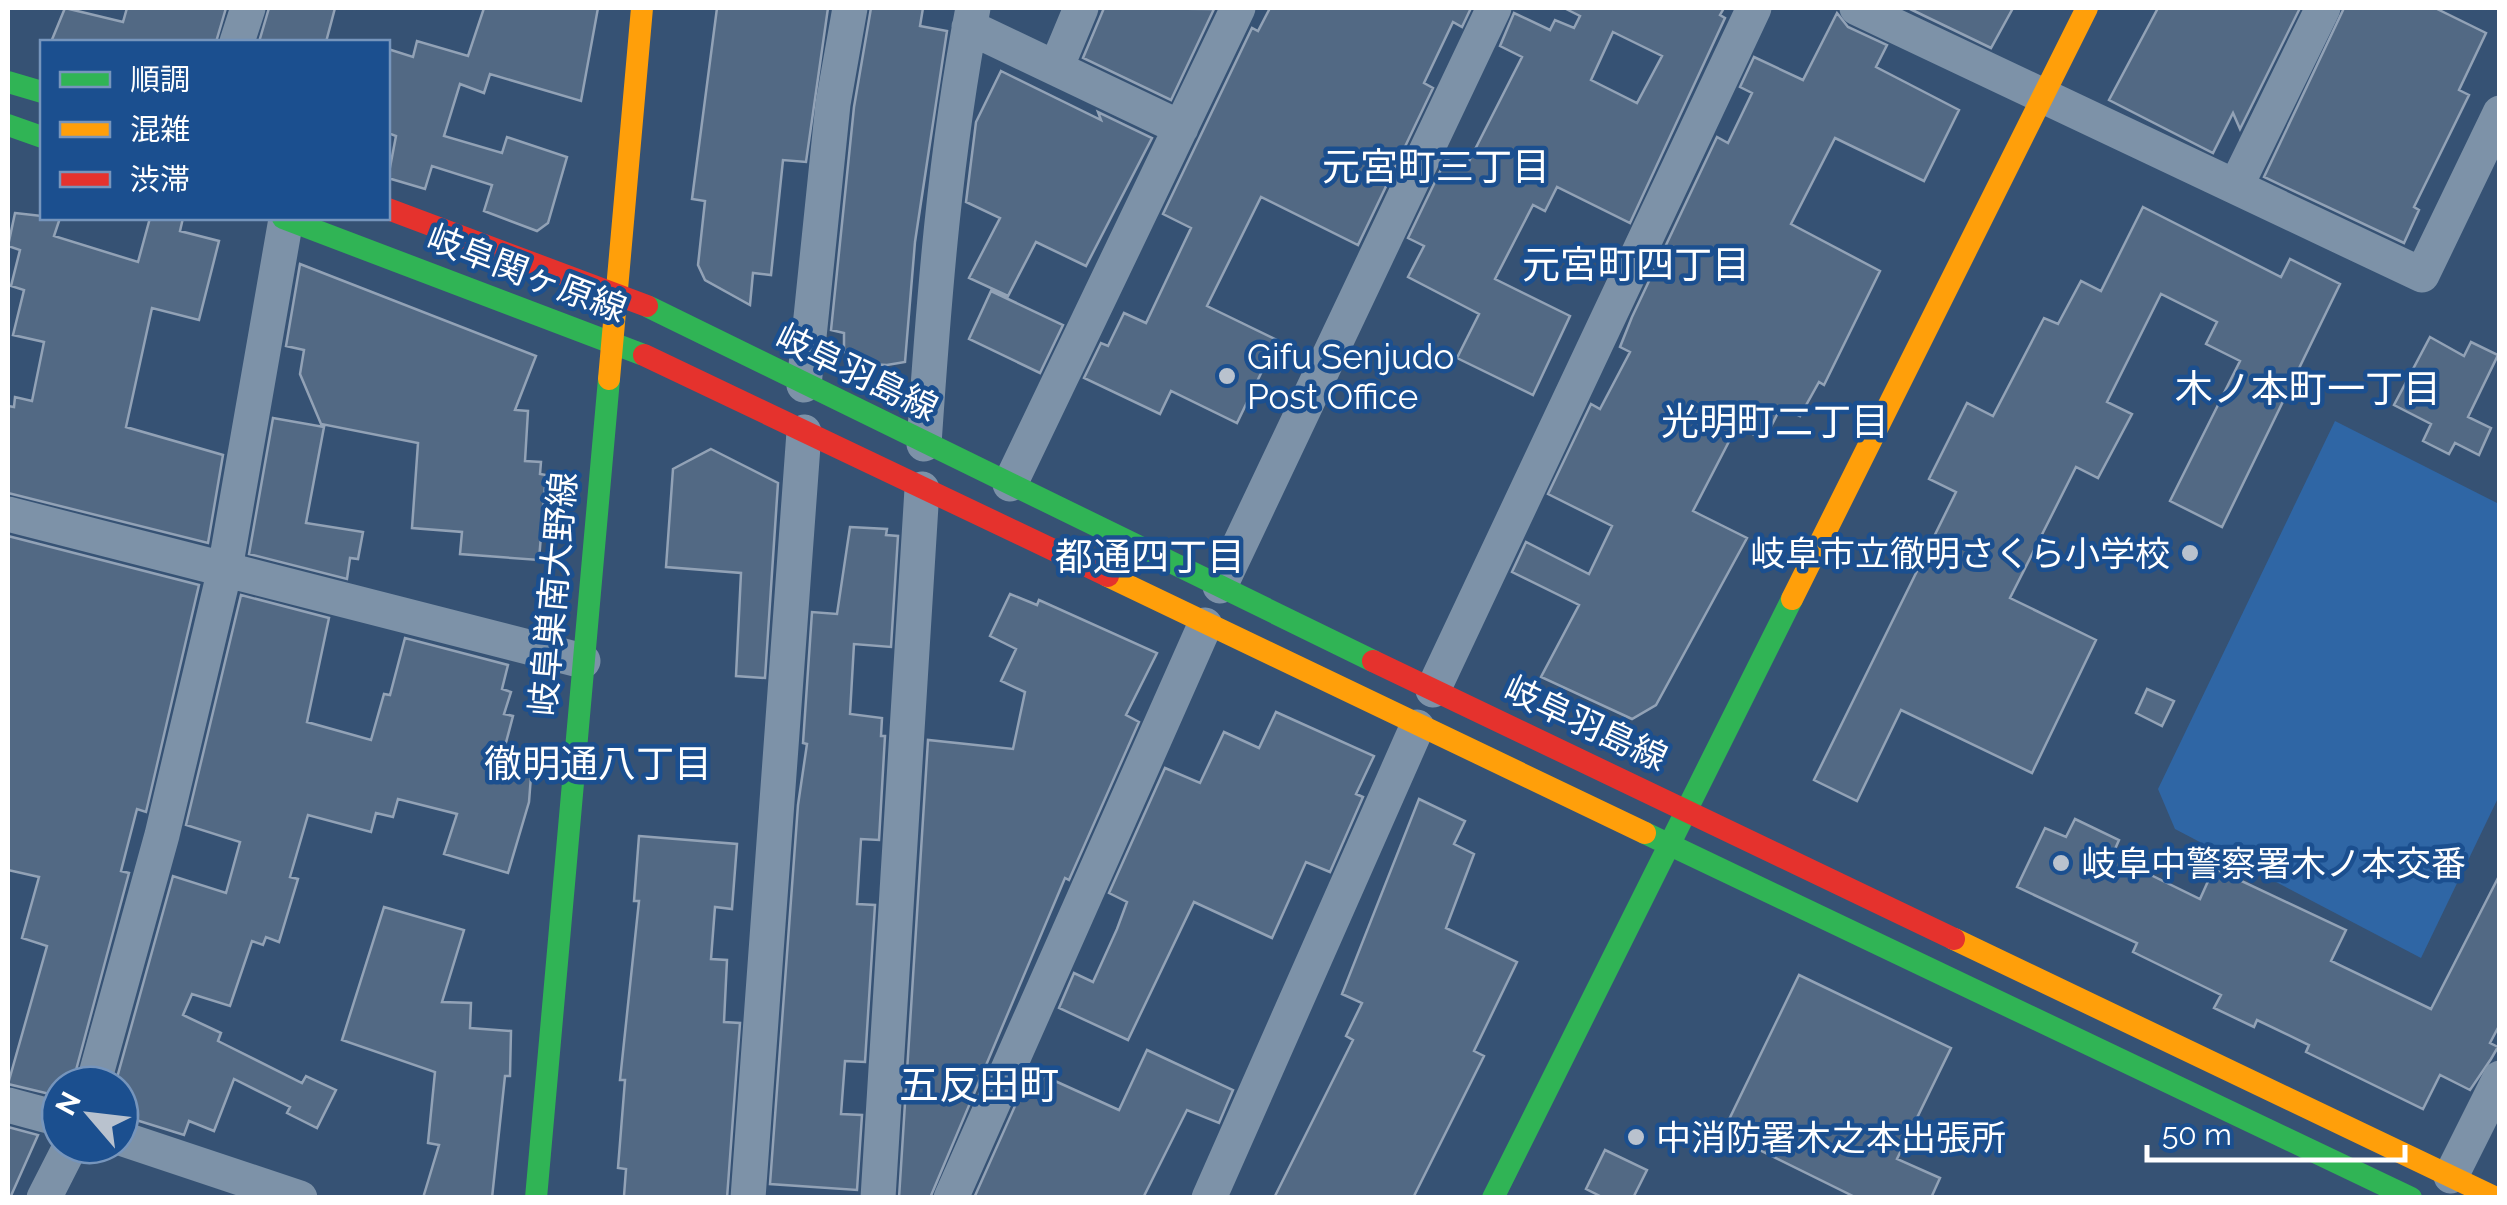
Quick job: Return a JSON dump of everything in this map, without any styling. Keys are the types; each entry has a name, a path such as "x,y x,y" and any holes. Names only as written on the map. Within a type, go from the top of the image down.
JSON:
{"main road":[{"name":"岐阜関ヶ原線","path":"613,294 642,8"},
{"path":"1493,1198 2087,8"},
{"path":"8,82 40,91"},
{"path":"8,125 40,136"},
{"name":"岐阜関ヶ原線","path":"290,220 608,342 643,365 649,297 613,294 390,210"},
{"name":"岐阜巣南大野線","path":"536,1198 613,294"},
{"name":"岐阜羽島線","path":"649,297 804,385 924,444 2496,1198"},
{"path":"643,365 804,432 1667,847 2410,1198"}],"street":[{"path":"238,40 248,8"},
{"path":"804,385 833,104 850,8"},
{"path":"1056,68 1081,8"},
{"path":"1010,484 1238,8"},
{"path":"1220,586 1494,8"},
{"path":"1432,690 1754,8"},
{"path":"1857,8 1992,74 2042,92 2422,275 2500,113"},
{"path":"2236,186 2323,8"},
{"path":"924,444 932,299 951,130 971,17 1056,68 1181,128"},
{"path":"99,1065 162,836 225,569 285,220"},
{"path":"748,1198 804,432"},
{"path":"878,1198 922,489"},
{"path":"8,514 583,661"},
{"path":"951,1198 1205,625"},
{"path":"1209,1198 1418,727"},
{"path":"2452,1176 2500,1078"},
{"path":"8,1105 40,1113"},
{"path":"140,1145 292,1196"},
{"path":"44,1198 61,1165"}],"shaded area":[{"path":"2335,421 2499,504 2499,796 2421,958 2175,829 2158,789"}],"building":[{"path":"65,8 123,22 127,8 226,8 217,40 52,40"},
{"path":"269,8 335,8 327,40 260,40"},
{"path":"484,8 598,8 581,101 490,74 484,93 460,84 444,136 502,153 507,137 567,157 548,223 537,231 484,211 492,185 432,166 425,189 390,179 396,136 390,134 390,50 413,57 417,41 468,56"},
{"path":"717,8 828,8 806,162 783,160 771,275 753,273 750,305 705,280 698,265 705,201 692,199"},
{"path":"871,8 923,8 920,26 947,31 915,242 905,362 887,365 868,364 844,352 844,333 831,330 854,107"},
{"path":"1104,8 1214,9 1171,100 1083,58"},
{"path":"1270,8 1471,8 1462,27 1453,22 1424,83 1433,88 1358,245 1261,197 1207,306 1277,340 1237,423 1171,391 1160,414 1084,378 1101,343 1108,346 1124,313 1146,323 1191,228 1163,214 1252,28 1258,31"},
{"path":"1564,8 1724,8 1720,15 1725,18 1630,223 1557,187 1545,211 1533,205 1495,279 1570,316 1533,395 1457,358 1479,314 1408,277 1424,246 1408,238 1446,159 1465,169 1522,57 1500,46 1514,13 1550,30 1555,20 1574,28 1580,16","holes":["1613,32 1662,56 1637,103 1591,80"]},
{"path":"1908,8 2013,8 1991,48"},
{"path":"2158,8 2300,8 2240,129 2233,113 2213,153 2109,100"},
{"path":"2344,8 2435,8 2486,33 2459,90 2469,95 2414,207 2419,210 2404,243 2264,177"},
{"path":"1837,13 1848,27 1887,45 1876,67 1959,110 1924,181 1835,138 1791,224 1880,271 1824,385 1819,382 1800,416 1781,407 1764,440 1737,426 1693,511 1747,538 1656,705 1632,719 1541,677 1579,605 1512,572 1526,542 1589,574 1612,526 1548,494 1591,404 1600,409 1630,352 1620,347 1632,317 1717,137 1728,143 1752,93 1740,87 1754,57 1803,80"},
{"path":"1001,71 1101,120 1098,112 1152,138 1086,266 1036,242 1008,296 969,278 1000,218 966,202 976,122"},
{"path":"2143,207 2281,277 2290,259 2340,284 2222,527 2170,501 2240,361 2206,344 2217,322 2161,294 2107,402 2132,414 2098,478 2076,467 2010,598 2096,640 2032,773 1901,710 1857,801 1814,780 1956,492 1929,479 1967,403 1993,416 2044,318 2058,324 2081,281 2101,291"},
{"path":"15,213 40,216 40,220 59,220 54,236 138,262 149,220 183,220 180,231 219,241 199,320 152,308 126,427 223,455 208,543 8,493 8,406 14,407 15,397 32,401 44,342 13,335 24,290 11,286 20,250 8,246"},
{"path":"300,264 536,356 515,410 528,411 525,461 541,462 540,474 546,475 539,560 460,554 462,532 412,528 418,443 321,424 300,374 304,350 286,346"},
{"path":"991,291 1063,325 1040,373 969,339"},
{"path":"2430,337 2464,356 2471,342 2498,355 2468,417 2491,428 2479,455 2455,443 2449,454 2423,441 2431,424 2394,405"},
{"path":"273,418 324,427 306,523 363,532 358,559 350,558 347,579 249,554"},
{"path":"711,449 778,483 765,678 736,676 741,573 666,567 673,469"},
{"path":"850,527 887,529 886,535 898,536 891,647 854,644 850,714 882,718 881,736 885,736 879,840 861,839 857,904 875,905 865,1062 845,1061 841,1114 862,1115 857,1190 770,1184 798,805 807,744 803,743 812,612 837,614"},
{"path":"8,536 199,585 146,812 137,809 121,871 129,873 77,1065 40,1065 40,1092 8,1084 47,946 22,938 39,877 8,870"},
{"path":"1010,594 1037,605 1039,600 1157,653 1126,715 1139,722 1069,880 1065,878 930,1198 899,1198 928,740 1013,749 1025,692 1001,681 1016,649 990,636"},
{"path":"241,595 329,618 307,722 371,740 384,694 390,695 405,638 508,665 502,689 511,692 504,714 513,716 503,754 532,763 529,802 508,873 444,854 457,814 398,799 393,817 376,813 371,832 308,815 290,877 298,879 279,942 266,937 263,945 252,941 230,1006 192,994 183,1015 221,1033 218,1041 302,1083 306,1076 336,1090 317,1128 287,1113 290,1107 234,1079 214,1131 189,1121 184,1135 140,1121 140,1065 121,1065 173,876 226,893 240,842 186,825"},
{"path":"2147,689 2174,701 2162,726 2136,713"},
{"path":"1276,712 1374,756 1356,794 1363,797 1330,872 1306,862 1272,938 1194,902 1128,1040 1059,1008 1074,973 1093,982 1117,929 1127,902 1109,893 1165,768 1200,783 1224,732 1259,748"},
{"path":"1419,799 1465,821 1454,844 1474,854 1446,928 1517,962 1474,1051 1484,1056 1413,1198 1274,1198 1353,1040 1346,1036 1362,1003 1342,994"},
{"path":"2075,819 2119,840 2112,856 2200,899 2214,868 2346,930 2331,961 2431,1009 2500,874 2500,1024 2490,1043 2498,1047 2470,1090 2440,1075 2423,1109 2306,1052 2309,1045 2257,1020 2254,1027 2214,1008 2221,995 2133,952 2137,943 2017,887 2045,828 2066,837"},
{"path":"639,836 737,844 732,909 715,907 711,959 727,960 724,1022 740,1023 727,1198 624,1196 626,1169 618,1168 625,1080 620,1080 639,901 634,901"},
{"path":"384,907 464,930 442,1002 471,1003 470,1028 511,1031 510,1076 505,1076 492,1198 423,1198 439,1145 428,1143 435,1072 342,1040"},
{"path":"1799,975 1951,1048 1897,1159 1940,1178 1931,1198 1857,1198 1723,1132"},
{"path":"1147,1050 1233,1090 1219,1123 1187,1110 1143,1198 974,1198 1023,1088 1036,1094 1044,1076 1119,1110"},
{"path":"8,1127 38,1135 10,1198 8,1198"},
{"path":"1605,1150 1647,1170 1633,1198 1604,1198 1586,1189"}],"traffic: fast":[{"path":"8,82 40,91"},
{"path":"8,125 40,136"},
{"path":"288,220 641,354"},
{"path":"649,307 1373,661"},
{"path":"536,1198 609,379"},
{"path":"1493,1198 1792,599"},
{"path":"1645,833 2411,1198"}],"traffic: slow":[{"path":"609,379 642,8"},
{"path":"1792,599 2087,8"},
{"path":"1108,576 1645,833"},
{"path":"1954,939 2496,1198"}],"traffic: jam":[{"path":"390,210 647,306"},
{"path":"644,355 1108,576"},
{"path":"1373,661 1954,939"}],"place":[{"name":"Gifu Senjudo Post Office","path":"1227,376"},
{"name":"岐阜市立徹明さくら小学校","path":"2190,553"},
{"name":"岐阜中警察署木ノ本交番","path":"2061,863"},
{"name":"中消防署木之本出張所","path":"1636,1137"}],"district":[{"name":"元宮町三丁目","path":"1436,166"},
{"name":"元宮町四丁目","path":"1636,264"},
{"name":"木ノ本町一丁目","path":"2308,388"},
{"name":"光明町二丁目","path":"1775,421"},
{"name":"都通四丁目","path":"1150,556"},
{"name":"徹明通八丁目","path":"598,763"},
{"name":"五反田町","path":"979,1084"}]}
